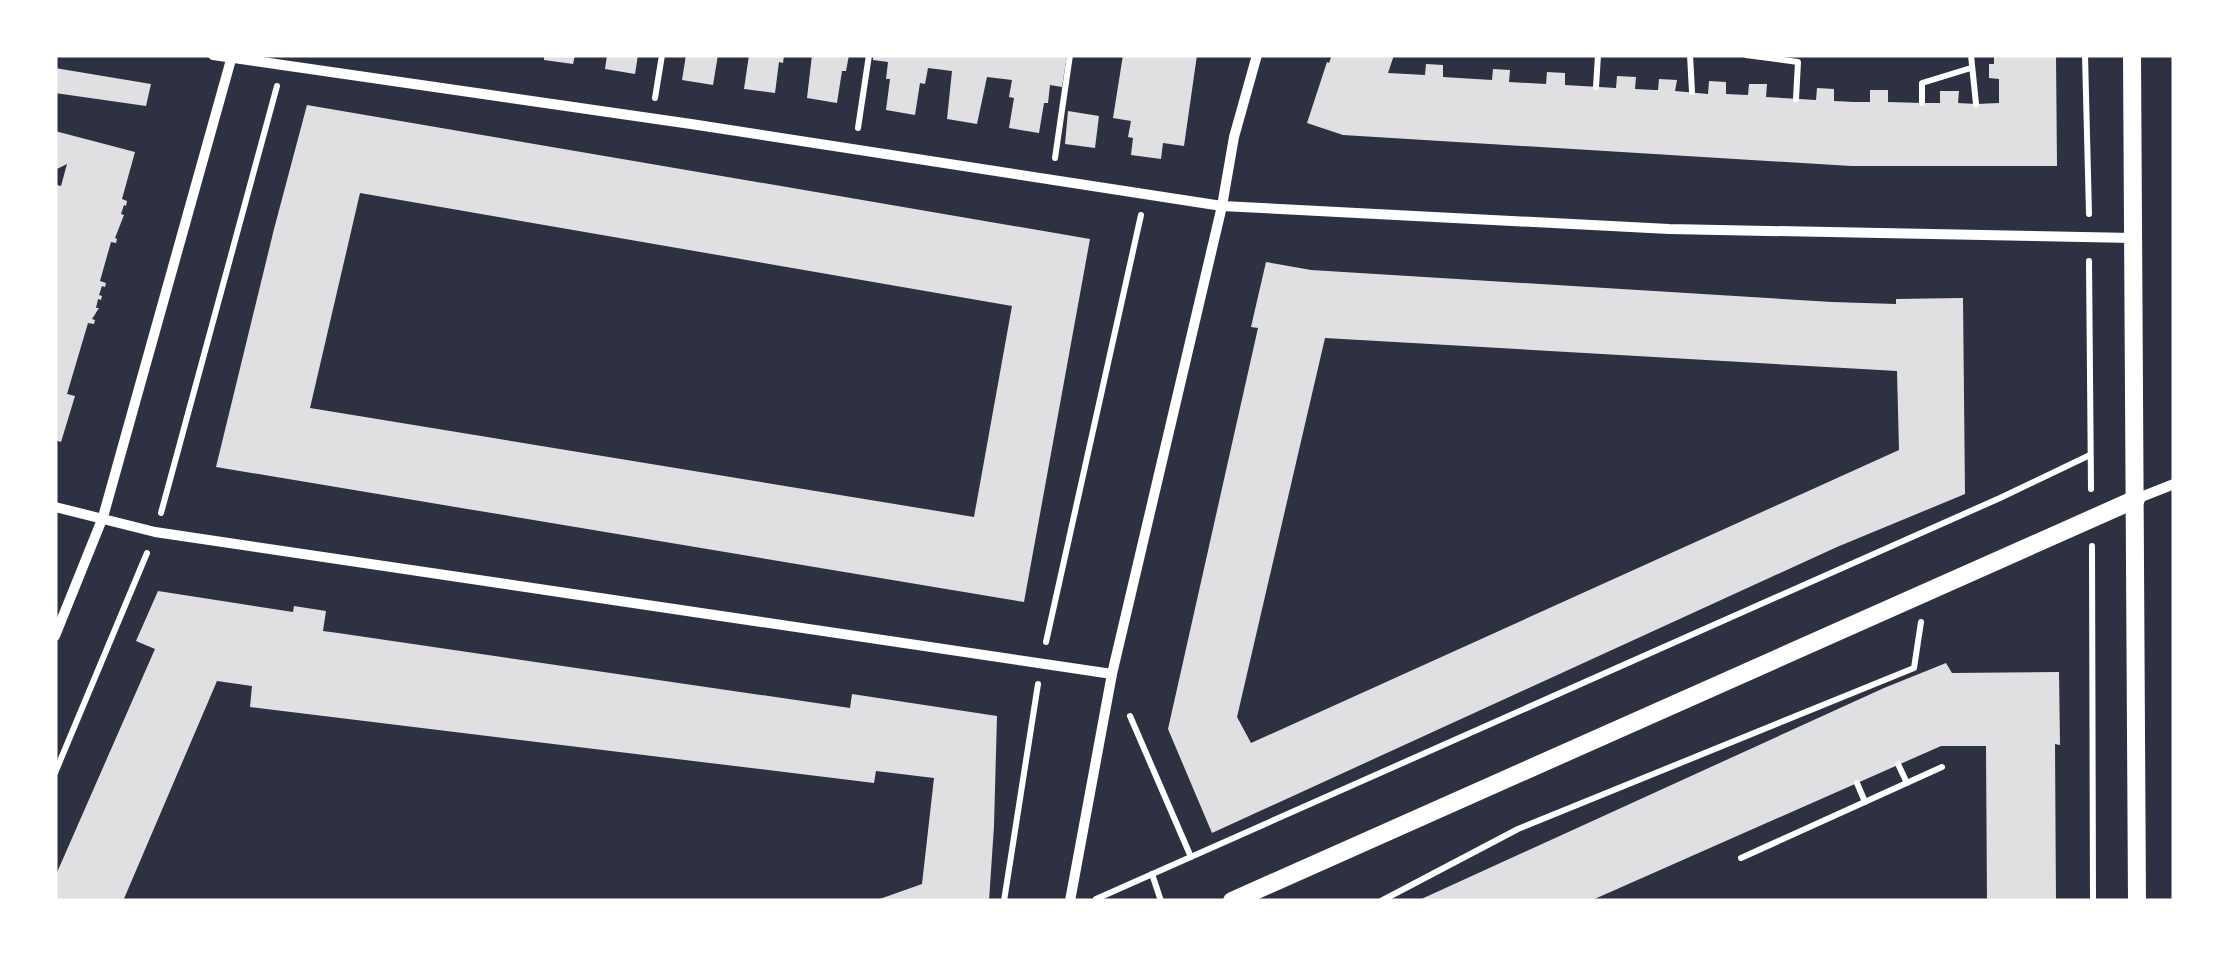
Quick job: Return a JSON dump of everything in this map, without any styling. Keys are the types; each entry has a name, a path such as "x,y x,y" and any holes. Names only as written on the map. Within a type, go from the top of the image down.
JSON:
{"street":[{"path":"213,55 1222,206 1668,229 2133,238"},
{"path":"1070,901 1112,674 1222,206 1234,137 1257,55"},
{"path":"2132,55 2138,901"},
{"path":"55,636 103,518 232,57"},
{"path":"1232,901 2174,484"},
{"path":"55,506 155,532 1112,674"}],"path":[{"path":"652,118 662,55"},
{"path":"854,149 869,55"},
{"path":"1052,180 1070,55"},
{"path":"1596,87 1598,55"},
{"path":"1690,55 1692,92"},
{"path":"1746,55 1798,62 1796,99"},
{"path":"1970,55 1976,104"},
{"path":"2085,55 2093,901"},
{"path":"55,773 155,532 282,66"},
{"path":"1922,103 1922,83 1971,68"},
{"path":"1004,901 1041,663 1146,194"},
{"path":"1092,901 2090,455"},
{"path":"1381,901 1518,829 1914,668 1926,591"},
{"path":"1112,674 1191,857"},
{"path":"1898,764 1907,783"},
{"path":"1741,858 1942,767"},
{"path":"1857,782 1865,802"},
{"path":"1152,874 1161,901"}],"building":[{"path":"544,55 575,55 573,64 544,60"},
{"path":"607,55 638,55 635,74 605,69"},
{"path":"686,55 718,55 713,85 682,80"},
{"path":"749,55 784,55 783,63 779,62 775,93 744,89"},
{"path":"812,55 849,55 837,103 807,98"},
{"path":"873,55 1067,55 1062,87 1050,85 1039,133 1009,128 1014,98 1009,97 1012,80 987,77 977,124 947,119 952,71 928,68 925,84 920,83 915,115 886,110 888,62 873,60"},
{"path":"1123,55 1197,55 1184,146 1163,143 1161,159 1131,155 1131,121 1113,118"},
{"path":"1332,55 1394,55 1388,73 1425,75 1426,64 1443,65 1443,77 1492,80 1493,69 1510,70 1509,82 1546,84 1547,72 1565,73 1565,85 1616,88 1617,76 1636,77 1635,89 1658,90 1659,79 1677,80 1675,91 1708,94 1709,81 1726,82 1726,94 1748,95 1749,84 1767,84 1766,97 1816,100 1817,88 1834,89 1834,101 1854,102 1870,102 1870,90 1888,90 1888,102 1922,103 1940,103 1940,91 1959,91 1958,103 1976,104 1999,103 1999,79 1989,78 1994,55 2056,55 2057,166 1851,166 1343,135 1307,123"},
{"path":"55,68 151,84 146,106 55,93"},
{"path":"307,105 1090,239 1024,602 216,467","holes":["360,193 1012,306 974,517 310,408"]},
{"path":"1068,111 1099,116 1095,148 1065,144"},
{"path":"55,131 135,152 122,199 127,201 121,214 124,215 100,281 106,283 105,287 99,295 102,296 92,319 94,324 88,323 67,394 75,396 61,442 55,440 55,192 57,185 61,186 67,164 55,170"},
{"path":"1266,262 1311,270 1832,302 1896,304 1896,299 1963,298 1965,494 1837,547 1212,833 1168,729 1258,328 1251,327","holes":["1325,338 1897,371 1899,450 1251,743 1237,717"]},
{"path":"158,591 293,612 294,606 326,611 323,631 850,708 852,694 997,716 989,901 874,901 922,884 934,778 876,771 874,783 250,707 252,686 217,681 123,901 55,901 55,877 155,649 136,641"},
{"path":"1946,663 1952,673 2059,672 2060,745 2055,744 2056,901 1987,901 1986,746 1941,746 1590,901 1417,901 1884,688"}]}
